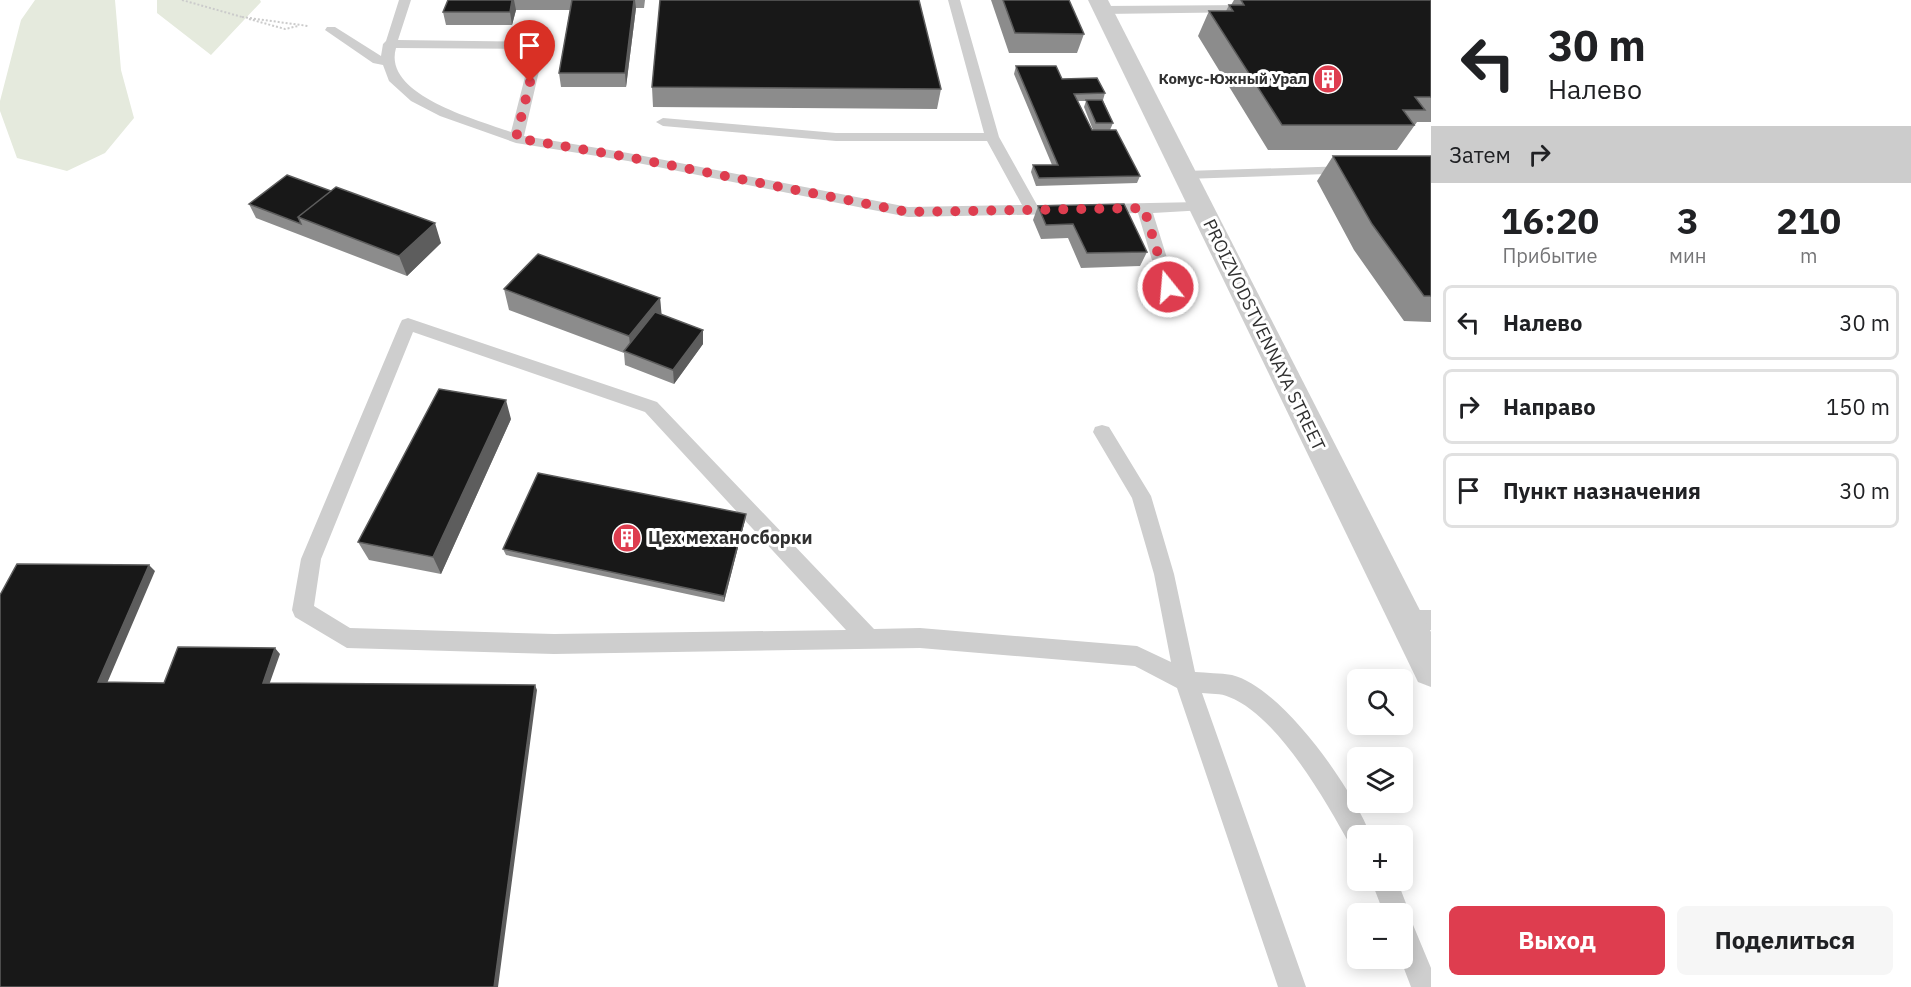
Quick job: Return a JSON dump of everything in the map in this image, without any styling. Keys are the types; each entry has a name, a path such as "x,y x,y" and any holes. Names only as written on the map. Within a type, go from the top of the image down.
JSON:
{"street":[{"name":"PROIZVODSTVENNAYA STREET","path":"1100,5 1200,207 1418,620 1431,670"}],"lane":[{"path":"405,0 389,44 387,57 394,78 416,98 445,113 516,138 628,157 908,212 1200,207"},
{"path":"954,0 992,137 1032,210"},
{"path":"1100,5 1197,5 1271,9"},
{"path":"331,30 378,60 389,62"},
{"path":"389,44 539,45 516,138"},
{"path":"663,122 836,137 992,137"},
{"path":"1185,174 1364,170"},
{"path":"1144,208 1168,287"},
{"path":"869,639 651,407 408,324 311,559 303,610 347,638 554,644 869,639 920,638 1137,656 1186,681 1233,686 1268,708 1325,776 1353,825"},
{"path":"1102,432 1141,496 1164,574 1186,681 1292,987"},
{"path":"1413,957 1425,987"}],"path":[{"path":"182,0 242,17 285,28 304,25 242,17"}],"shaded area":[{"path":"35,0 115,0 121,70 134,118 105,153 67,171 17,158 0,111 0,101 21,20"},
{"path":"157,0 260,0 261,2 211,55 157,13"}],"building":[{"path":"448,0 512,0 510,12 443,12"},
{"path":"572,0 634,0 625,73 559,73"},
{"path":"660,0 919,0 941,89 652,87"},
{"path":"1003,0 1069,0 1084,34 1015,33"},
{"name":"Комус-Южный Урал","path":"1241,0 1431,0 1431,97 1415,97 1425,110 1403,110 1414,125 1282,125 1209,11 1233,11 1229,5 1244,5"},
{"path":"1016,66 1056,66 1062,79 1097,78 1105,93 1074,94 1092,130 1116,130 1140,176 1039,178 1033,165 1058,165"},
{"path":"1086,100 1102,100 1113,123 1096,123"},
{"path":"1333,156 1431,156 1431,296 1424,296 1372,224"},
{"path":"287,175 331,191 298,217 301,224 249,204"},
{"path":"336,187 435,223 399,256 298,217"},
{"path":"1124,204 1147,252 1087,253 1073,224 1046,225 1038,206"},
{"path":"538,254 660,298 629,336 504,289"},
{"path":"655,312 703,330 673,370 624,351"},
{"path":"439,389 506,400 433,557 358,542"},
{"name":"Цех механосборки","path":"538,473 746,514 724,596 503,549"},
{"path":"17,564 149,565 98,682 164,683 178,647 275,648 263,683 535,685 494,987 0,987 0,595"}],"place":[{"name":"Комус-Южный Урал","path":"1328,79"},
{"name":"Цех механосборки","path":"627,538"}],"route":[{"path":"530,82 516,138 628,157 908,212 1144,208 1168,287"}]}
